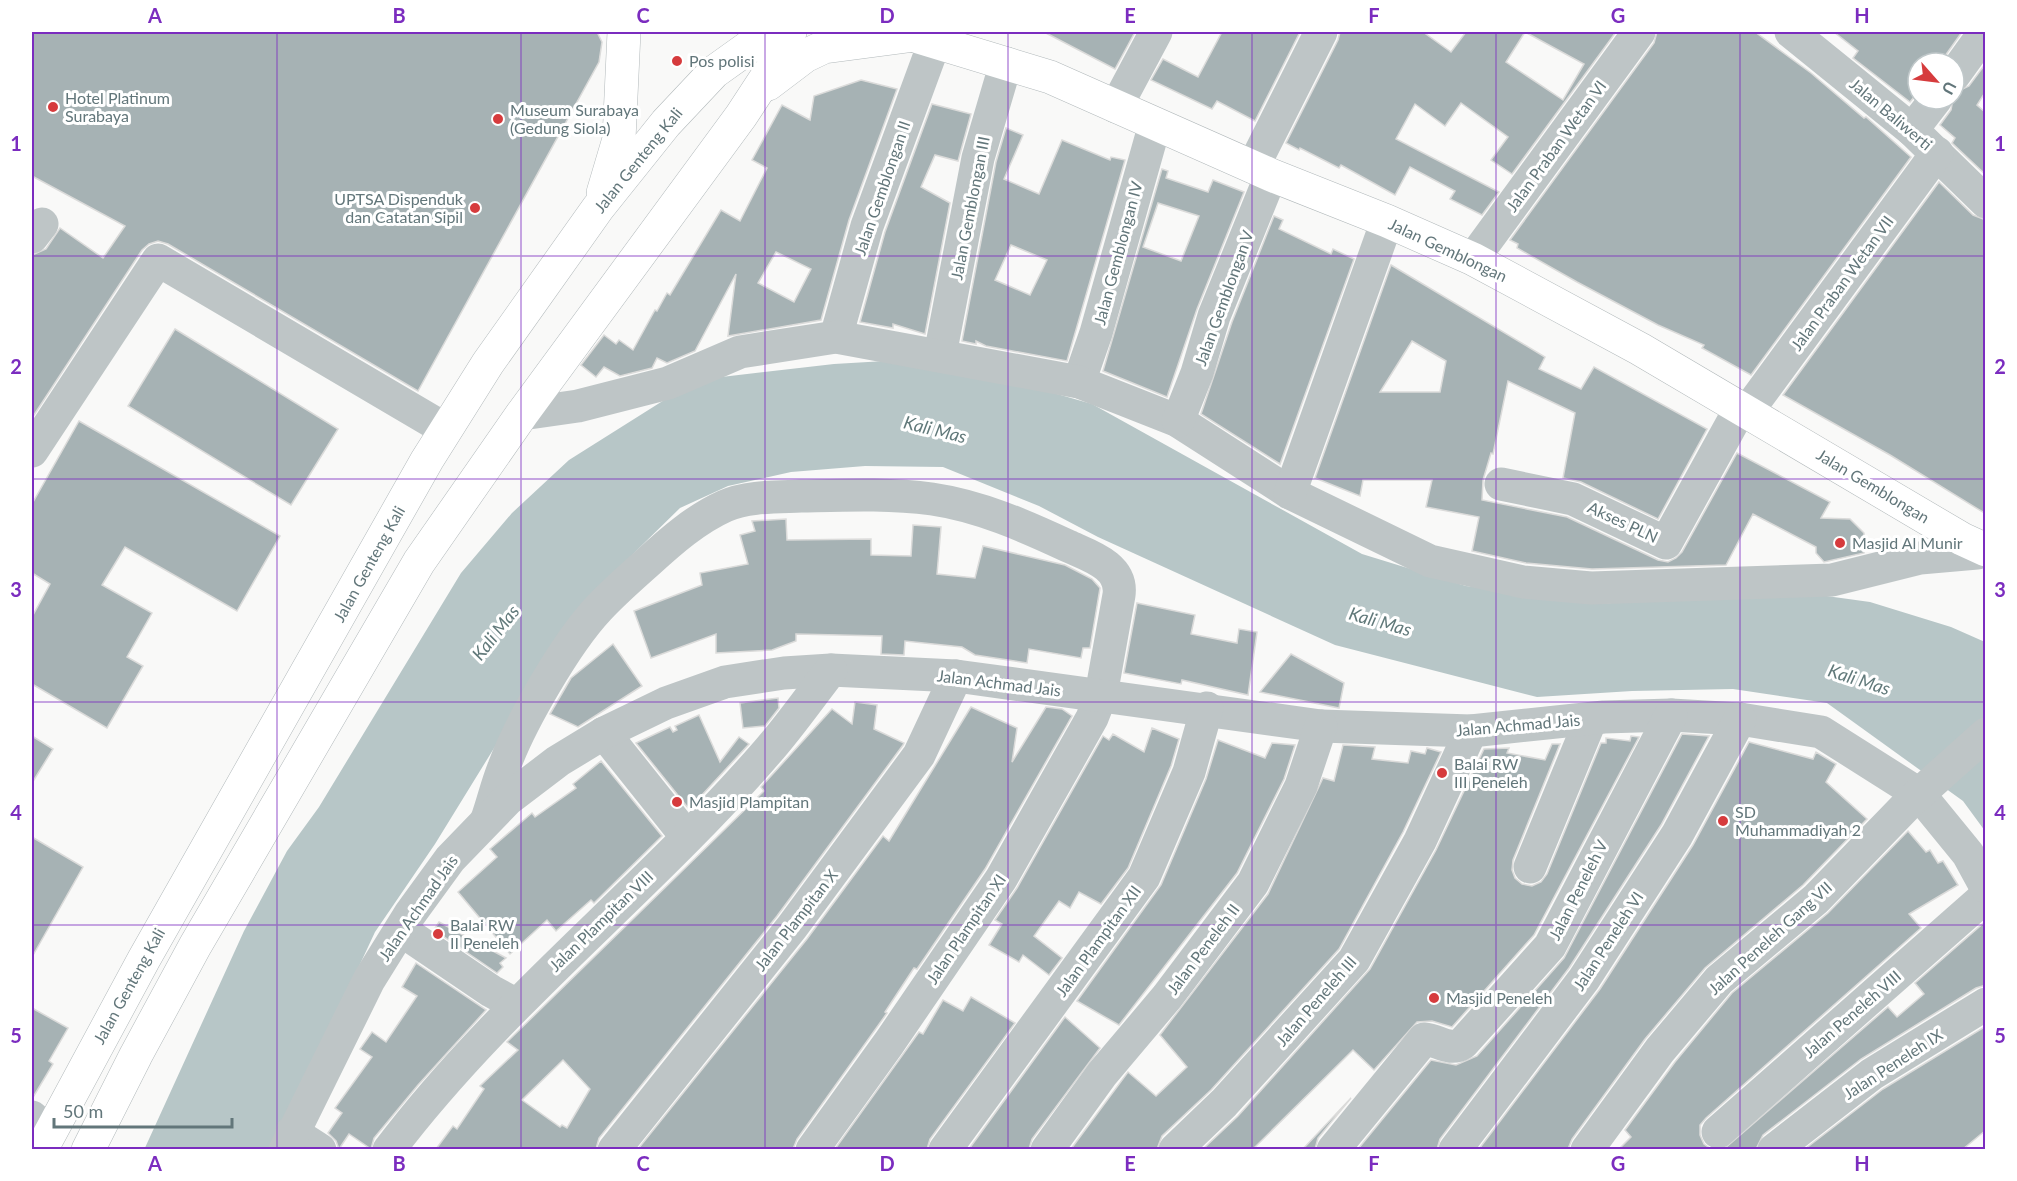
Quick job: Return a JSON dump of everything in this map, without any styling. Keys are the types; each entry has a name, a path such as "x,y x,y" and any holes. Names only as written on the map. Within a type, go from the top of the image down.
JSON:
{"main road":[{"path":"598,208 619,139 624,32"},
{"name":"Jalan Genteng Kali","path":"40,1133 135,978 445,429 488,363 598,208 666,123 714,72 770,32"},
{"path":"88,1149 135,1054 195,946 419,562 522,414 655,237 758,92 790,32"},
{"path":"758,92 805,56 824,47 933,37"},
{"name":"Jalan Gemblongan","path":"933,37 1050,77 1262,171 1387,221 1473,260 1640,349 1977,551"},
{"path":"161,929 166,937 176,943 195,946"},
{"path":"135,978 153,980 169,994"}],"street":[{"path":"1116,107 1156,32"},
{"name":"Jalan Gemblongan V","path":"1178,422 1197,373 1262,171 1321,32"},
{"name":"Jalan Praban Wetan VI","path":"1473,260 1639,32"},
{"name":"Jalan Baliwerti","path":"1791,32 1912,130 1986,202"},
{"path":"1966,58 1985,32"},
{"name":"Jalan Gemblongan II","path":"836,337 867,226 933,37"},
{"name":"Jalan Gemblongan III","path":"940,355 978,158 1006,63"},
{"path":"1912,130 1927,111"},
{"name":"Jalan Gemblongan IV","path":"1079,382 1096,333 1155,124"},
{"name":"Jalan Praban Wetan VII","path":"1744,411 1937,153"},
{"path":"1290,493 1387,221"},
{"path":"32,451 158,260 445,429"},
{"path":"522,414 578,406 668,383 740,352 836,337 1079,382 1178,422 1290,493 1430,561 1523,582 1603,588 1832,580 1920,558 1977,551"},
{"name":"Akses PLN","path":"1501,484 1573,499 1666,543 1744,411"},
{"name":"Jalan Plampitan XI","path":"487,821 504,766 534,707 559,664 597,610 663,548 694,524 727,505 763,498 871,494 932,499 966,507 1021,525 1094,558 1114,573 1120,587 1101,695 1092,718 1001,879 889,1043 812,1149"},
{"name":"Jalan Achmad Jais","path":"289,1141 369,980 401,930 450,859 508,799 558,761 604,733 666,703 725,682 784,673 831,670 956,676 1208,708 1321,726 1470,731 1591,719 1671,715 1740,719 1821,732 1926,788 1986,887"},
{"name":"Jalan Plampitan VIII","path":"389,1149 515,1004 687,837 768,752 831,670"},
{"name":"Jalan Plampitan X","path":"614,1149 792,927 913,764 956,676"},
{"name":"Jalan Plampitan XII","path":"945,1149 1144,877 1189,772 1208,708"},
{"name":"Jalan Peneleh V","path":"1332,1149 1424,1039 1447,1047 1456,1047 1462,1043 1550,946 1671,715"},
{"path":"1530,867 1591,719"},
{"name":"Jalan Peneleh VI","path":"1455,1149 1584,980 1677,835 1740,719"},
{"name":"Jalan Peneleh II","path":"1047,1149 1102,1074 1167,997 1253,883 1301,786 1321,726"},
{"name":"Jalan Peneleh III","path":"1175,1149 1224,1103 1354,960 1420,841 1470,731"},
{"path":"604,733 687,837"},
{"name":"Jalan Peneleh Gang VII","path":"1587,1149 1660,1050 1719,980 1816,899 1926,788 1986,734"},
{"name":"Jalan Peneleh VIII","path":"1718,1132 1986,897"},
{"path":"401,930 491,991 515,1004"},
{"name":"Jalan Peneleh IX","path":"1774,1149 1872,1074 1986,1004"},
{"path":"289,1141 320,1149"}],"water":[{"name":"Kali Mas","path":"902,360 1015,382 1092,404 1362,554 1466,586 1604,604 1720,589 1812,594 1870,602 1951,627 1985,642 1985,831 1963,801 1827,703 1733,689 1632,691 1537,697 1335,645 1098,537 1039,506 943,467 865,466 791,472 728,486 680,508 584,602 435,844 375,932 274,1149 144,1150 244,931 287,851 319,807 461,573 512,513 569,460 696,380 834,364"}],"building":[{"path":"32,32 597,32 602,42 599,62 418,391 168,244 158,241 142,250 32,418 32,255 46,249 60,228 103,258 125,226 32,176"},
{"path":"1044,32 1135,32 1115,69"},
{"path":"1222,32 1300,32 1255,121 1217,101 1212,109 1151,80 1163,59 1198,77"},
{"path":"1340,32 1423,32 1451,52 1466,32 1525,32 1616,32 1512,174 1491,160 1508,137 1461,103 1445,126 1415,104 1396,139 1499,192 1482,215 1450,199 1455,191 1410,167 1395,195 1341,165 1339,168 1286,143","holes":["1525,32 1584,64 1563,100 1506,62"]},
{"path":"1657,32 1755,32 1811,73 1864,118 1866,117 1911,157 1751,375 1702,348 1704,345 1658,325 1577,282 1517,248 1518,244 1510,240 1654,43"},
{"path":"1834,32 1962,32 1949,51 1906,51 1906,99 1853,58 1858,51"},
{"path":"1986,63 1986,91 1977,105 1986,113 1986,175 1952,143 1955,138 1940,125 1950,111 1966,111 1966,87"},
{"path":"861,80 897,89 849,220 821,320 728,336 736,274 695,351 667,363 657,358 652,368 620,376 604,367 596,377 581,365 604,335 616,344 619,340 633,350 655,310 657,311 667,293 670,295 721,210 740,221 767,168 752,160 782,105 810,120 814,96","holes":["776,252 811,269 794,302 758,283"]},
{"path":"932,104 971,114 958,161 935,155 921,187 950,203 925,334 893,324 893,328 860,322 885,232"},
{"path":"1006,128 1023,135 1004,179 1039,194 1062,140 1110,160 1111,157 1125,160 1067,361 986,346 976,341 976,344 962,341 996,162","holes":["1011,245 1047,260 1030,295 995,280"]},
{"path":"1162,169 1168,171 1166,178 1208,192 1213,180 1244,192 1197,309 1167,397 1103,371","holes":["1158,203 1199,216 1181,261 1143,247"]},
{"path":"1939,182 1973,215 1986,220 1986,514 1890,455 1783,395"},
{"path":"1274,216 1283,220 1279,229 1331,254 1333,249 1354,259 1280,464 1201,414 1232,322"},
{"path":"1391,265 1545,357 1539,369 1581,389 1594,367 1707,429 1658,519 1581,482 1563,478 1575,413 1508,381 1493,454 1491,453 1483,480 1482,500 1567,517 1658,560 1668,562 1682,552 1737,453 1830,502 1821,518 1850,519 1864,533 1864,553 1824,562 1816,553 1816,547 1753,514 1726,565 1592,569 1526,563 1472,551 1479,517 1426,507 1432,480 1363,480 1360,496 1315,478","holes":["1412,341 1446,361 1440,392 1380,392"]},
{"path":"175,329 338,429 291,505 128,406"},
{"path":"79,421 280,536 237,611 125,547 102,585 152,613 127,657 143,666 107,728 32,684 32,617 50,584 32,573 32,504"},
{"path":"786,519 787,540 871,539 871,555 911,556 913,525 941,527 937,574 975,578 983,546 1065,565 1092,579 1100,588 1090,648 1083,648 1081,658 1029,649 1027,663 975,655 962,647 905,641 904,655 881,654 882,636 796,634 796,641 772,650 716,653 716,634 651,658 634,611 702,585 700,573 748,564 740,535 755,531 752,521"},
{"path":"1137,603 1195,615 1191,634 1237,643 1239,629 1257,632 1248,695 1182,680 1181,684 1124,673"},
{"path":"613,644 642,686 578,727 550,714 571,678"},
{"path":"1291,654 1344,683 1339,708 1260,692"},
{"path":"778,698 779,708 765,726 743,728 740,703"},
{"path":"855,702 877,705 874,729 904,743 777,916 599,1138 596,1149 436,1149 453,1126 457,1129 484,1089 480,1086 518,1050 507,1042 764,791 761,787 832,709 852,724","holes":["563,1060 590,1089 567,1128 562,1125 560,1127 522,1100"]},
{"path":"971,707 1017,728 1012,762 1046,707 1062,709 1072,716 985,869 917,969 914,968 885,1012 887,1013 797,1139 793,1149 638,1149 807,939 883,836 889,841"},
{"path":"699,715 720,762 739,737 749,744 689,809 636,743 670,727 673,732 677,730 675,726"},
{"path":"1152,728 1179,739 1171,766 1128,868 1101,904 1079,892 1070,908 1059,901 1034,936 1062,958 1049,975 1023,955 1019,962 989,945 1002,924 995,920 1017,888 1103,736 1109,740 1113,734 1144,752"},
{"path":"1682,734 1709,736 1661,825 1569,968 1440,1139 1437,1149 1358,1149 1431,1060 1456,1065 1477,1056 1564,958"},
{"path":"32,736 53,749 32,783"},
{"path":"1631,736 1639,737 1534,935 1452,1027 1432,1021 1417,1022 1374,1070 1353,1050 1253,1149 1203,1149 1238,1116 1370,969 1436,850 1484,749 1509,748 1507,753 1545,760 1552,744 1560,744 1513,860 1512,870 1515,878 1522,884 1532,886 1541,882 1547,874 1601,743 1606,743 1606,738 1630,741"},
{"path":"1218,740 1265,758 1272,743 1295,745 1284,779 1237,873 1119,1025 1077,1001 1161,885 1206,779"},
{"path":"1749,742 1813,759 1816,752 1836,764 1826,782 1867,819 1803,885 1705,968 1645,1039 1572,1139 1568,1149 1479,1149 1600,989 1693,845"},
{"path":"1343,745 1375,747 1372,759 1408,763 1411,751 1425,754 1427,748 1441,752 1403,832 1339,949 1211,1090 1162,1136 1157,1149 1071,1149 1128,1072 1156,1096 1187,1067 1160,1035 1268,894 1323,778 1334,781"},
{"path":"601,761 662,836 594,903 591,900 556,931 547,920 510,954 458,892 497,857 490,849 532,813 535,817 576,788 573,784"},
{"path":"1908,831 1926,852 1930,850 1938,863 1943,861 1958,885 1909,914 1921,928 1706,1118 1700,1125 1700,1135 1704,1144 1711,1149 1619,1149 1631,1137 1625,1130 1675,1062 1732,993 1828,913"},
{"path":"32,837 83,867 32,957"},
{"path":"1986,921 1986,985 1976,988 1861,1059 1763,1135 1756,1149 1724,1149 1888,1007 1897,1017 1924,994 1915,983"},
{"path":"439,922 506,958 500,963 503,967 497,973 434,930"},
{"path":"416,963 486,1010 374,1138 371,1149 349,1134 339,1149 336,1141 328,1133 342,1113 335,1108 372,1057 360,1049 372,1032 386,1042 417,996 402,987"},
{"path":"971,997 1015,1023 930,1139 927,1149 835,1149 919,1032 923,1034 943,1000 963,1011"},
{"path":"32,1008 68,1028 49,1061 53,1064 32,1099"},
{"path":"1065,1017 1100,1048 1032,1139 1029,1149 969,1149"},
{"path":"1986,1026 1986,1130 1963,1149 1805,1149 1883,1089"},
{"path":"1351,1098 1318,1138 1315,1149 1303,1149"}],"place":[{"name":"Pos polisi","path":"677,61"},
{"name":"Hotel Platinum Surabaya","path":"53,107"},
{"name":"Museum Surabaya (Gedung Siola)","path":"498,119"},
{"name":"UPTSA Dispenduk dan Catatan Sipil","path":"475,208"},
{"name":"Masjid Al Munir","path":"1840,543"},
{"name":"Balai RW III Peneleh","path":"1442,773"},
{"name":"Masjid Plampitan","path":"677,802"},
{"name":"SD Muhammadiyah 2","path":"1723,821"},
{"name":"Balai RW II Peneleh","path":"438,934"},
{"name":"Masjid Peneleh","path":"1434,998"}]}
